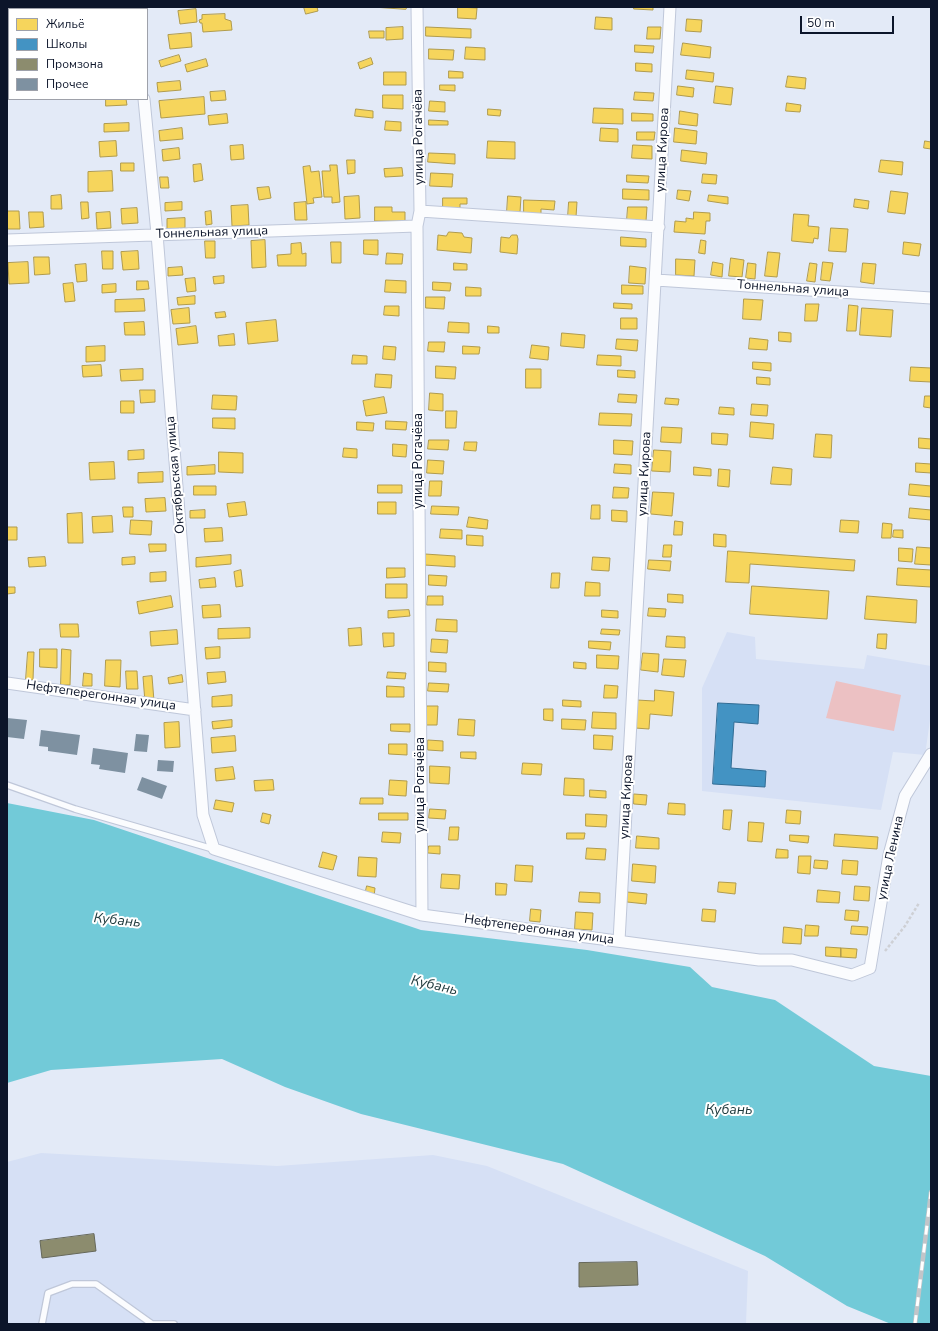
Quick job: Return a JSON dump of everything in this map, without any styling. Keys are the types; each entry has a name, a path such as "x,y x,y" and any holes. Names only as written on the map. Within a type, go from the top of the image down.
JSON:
{"street":[{"name":"улица Рогачёва","path":"417,7 420,211 417,226 422,915"},
{"name":"улица Кирова","path":"619,941 670,7"},
{"name":"Октябрьская улица","path":"144,100 157,234 203,815 214,849"},
{"path":"420,211 659,227"},
{"name":"Тоннельная улица","path":"7,240 417,226"},
{"name":"Тоннельная улица","path":"656,280 931,298"},
{"name":"Нефтеперегонная улица","path":"7,683 195,710"},
{"name":"улица Ленина","path":"870,968 889,855 905,796 931,754"},
{"name":"Нефтеперегонная улица","path":"214,849 422,915 759,960 792,960 852,975 870,968"}],"lane":[{"path":"7,785 75,809 214,849"},
{"path":"42,1324 48,1293 72,1284 96,1284 152,1324 174,1324"}],"path":[{"path":"870,968 905,926 919,903"}],"shaded area":[{"path":"727,632 755,637 756,659 864,669 867,655 931,666 931,713 925,755 893,752 881,810 702,791 702,688"},
{"path":"836,681 901,695 894,731 826,718"},
{"path":"41,1153 277,1166 433,1155 487,1166 748,1271 746,1324 7,1324 7,1162"}],"water":[{"name":"Кубань","path":"7,803 94,820 421,930 587,950 690,967 712,987 775,1000 874,1066 931,1076 931,1324 891,1324 847,1306 765,1256 563,1164 361,1114 285,1087 222,1059 51,1070 7,1083"}],"building: Жильё":[{"path":"304,7 317,7 318,11 306,14"},
{"path":"373,7 407,7 406,9"},
{"path":"458,7 477,8 476,19 458,18"},
{"path":"634,7 653,7 653,10 634,9"},
{"path":"196,9 197,22 180,24 178,11"},
{"path":"225,14 225,19 231,21 232,30 203,32 202,23 200,23 199,20 202,19 202,15"},
{"path":"596,17 612,18 612,30 595,29"},
{"path":"687,19 702,20 701,32 686,31"},
{"path":"403,27 403,39 386,40 386,28"},
{"path":"426,27 471,29 471,38 426,36"},
{"path":"648,27 661,27 660,39 647,39"},
{"path":"369,31 384,31 384,38 370,38"},
{"path":"191,33 192,47 170,49 168,35"},
{"path":"683,43 711,47 710,58 681,55"},
{"path":"635,45 654,46 653,53 635,52"},
{"path":"466,47 485,48 485,60 465,59"},
{"path":"429,49 454,50 453,60 429,59"},
{"path":"179,55 181,61 161,67 159,61"},
{"path":"371,58 373,64 360,69 358,63"},
{"path":"206,59 208,66 187,72 185,65"},
{"path":"636,63 652,64 652,72 636,71"},
{"path":"687,70 714,73 713,82 686,79"},
{"path":"449,71 463,72 463,78 449,78"},
{"path":"384,72 406,72 406,85 384,85"},
{"path":"788,76 806,78 805,89 786,87"},
{"path":"180,81 181,90 158,92 157,83"},
{"path":"440,85 455,85 455,91 440,90"},
{"path":"678,86 694,88 693,97 677,95"},
{"path":"716,86 733,88 731,105 714,103"},
{"path":"225,91 226,100 211,101 210,92"},
{"path":"635,92 654,93 653,101 634,100"},
{"path":"383,95 403,95 403,109 383,108"},
{"path":"204,97 205,114 161,118 159,101"},
{"path":"106,100 126,100 127,105 106,106"},
{"path":"430,101 445,102 445,112 429,111"},
{"path":"787,103 801,105 800,112 786,111"},
{"path":"594,108 623,109 623,124 593,123"},
{"path":"356,109 373,111 373,118 355,116"},
{"path":"488,109 501,110 500,116 488,115"},
{"path":"680,111 698,114 697,126 679,124"},
{"path":"632,113 653,114 653,121 632,121"},
{"path":"227,114 228,123 209,125 208,116"},
{"path":"429,120 448,121 448,125 429,125"},
{"path":"386,121 401,122 401,131 385,130"},
{"path":"129,123 129,131 104,132 104,124"},
{"path":"182,128 183,139 160,141 159,131"},
{"path":"601,128 618,129 618,142 600,141"},
{"path":"675,128 697,131 696,144 674,142"},
{"path":"637,132 655,132 654,140 637,140"},
{"path":"116,141 117,156 100,157 99,142"},
{"path":"488,141 515,142 515,159 487,158"},
{"path":"925,141 931,142 931,149 924,148"},
{"path":"243,145 244,159 231,160 230,146"},
{"path":"633,145 652,146 652,159 632,158"},
{"path":"179,148 180,159 163,161 162,150"},
{"path":"682,150 707,153 706,164 681,161"},
{"path":"429,153 455,154 455,164 428,162"},
{"path":"347,160 355,160 355,173 348,174"},
{"path":"881,160 903,162 902,175 879,172"},
{"path":"121,163 134,163 134,171 121,171"},
{"path":"201,164 203,180 194,182 193,165"},
{"path":"330,165 337,165 340,202 332,203 332,197 324,197 322,171 330,171"},
{"path":"310,166 311,172 319,171 322,197 313,198 314,203 307,204 303,167"},
{"path":"402,168 403,176 385,177 384,169"},
{"path":"112,171 113,191 88,192 88,172"},
{"path":"431,173 453,174 452,187 430,186"},
{"path":"703,174 717,175 716,184 702,183"},
{"path":"627,175 649,176 648,183 627,182"},
{"path":"160,177 168,177 169,188 161,188"},
{"path":"269,187 271,198 259,200 257,188"},
{"path":"623,189 649,190 649,200 623,199"},
{"path":"678,190 691,191 689,201 677,199"},
{"path":"891,191 908,193 905,214 888,212"},
{"path":"61,195 62,209 51,209 51,196"},
{"path":"709,195 728,197 728,204 708,201"},
{"path":"359,196 360,218 345,219 344,197"},
{"path":"508,196 521,197 520,212 507,212"},
{"path":"443,198 467,198 467,204 460,204 460,213 443,213"},
{"path":"855,199 869,201 868,209 854,207"},
{"path":"524,200 555,201 554,210 541,209 541,217 524,216"},
{"path":"81,202 88,202 89,218 82,219"},
{"path":"182,202 182,210 165,211 165,203"},
{"path":"306,202 307,220 295,220 294,203"},
{"path":"569,202 577,202 576,217 568,217"},
{"path":"248,205 249,225 232,226 231,206"},
{"path":"375,207 392,207 392,212 405,212 405,221 375,221"},
{"path":"628,207 647,207 646,221 627,220"},
{"path":"137,208 138,223 122,224 121,209"},
{"path":"7,211 19,211 20,229 8,229"},
{"path":"211,211 212,224 206,225 205,212"},
{"path":"29,212 43,212 44,227 30,228"},
{"path":"110,212 111,228 97,229 96,213"},
{"path":"694,212 710,213 710,221 706,221 705,234 674,232 675,221 686,222 686,218 693,219"},
{"path":"794,214 809,215 808,226 819,227 818,239 814,238 813,243 792,241"},
{"path":"185,218 185,228 167,229 167,219"},
{"path":"831,228 848,229 846,252 829,251"},
{"path":"449,232 462,233 464,237 472,238 471,253 437,250 438,235 446,236"},
{"path":"512,235 517,235 517,254 500,252 501,237 509,238"},
{"path":"621,237 646,239 646,247 621,246"},
{"path":"265,240 266,267 252,268 251,241"},
{"path":"364,240 378,240 378,255 364,254"},
{"path":"701,240 706,241 705,254 699,253"},
{"path":"205,241 215,241 215,258 206,258"},
{"path":"331,242 341,242 341,263 332,263"},
{"path":"904,242 921,244 919,256 903,254"},
{"path":"301,243 302,254 306,253 306,266 278,266 277,255 291,254 291,244"},
{"path":"102,251 113,251 113,269 103,269"},
{"path":"138,251 139,269 123,270 121,252"},
{"path":"768,252 780,253 777,277 765,276"},
{"path":"387,253 403,254 402,264 386,264"},
{"path":"34,257 49,257 50,274 35,275"},
{"path":"731,258 744,260 742,277 729,276"},
{"path":"676,259 695,260 694,276 676,275"},
{"path":"28,262 29,283 9,284 8,263"},
{"path":"713,262 723,264 722,277 711,275"},
{"path":"823,262 833,263 830,281 821,280"},
{"path":"454,263 467,264 467,270 454,270"},
{"path":"748,263 756,264 755,279 746,278"},
{"path":"810,263 817,264 815,282 807,281"},
{"path":"863,263 876,264 874,284 861,282"},
{"path":"86,264 87,281 77,282 75,265"},
{"path":"630,266 646,268 645,284 629,283"},
{"path":"182,267 183,275 168,276 168,268"},
{"path":"224,276 224,283 214,284 213,277"},
{"path":"195,278 196,291 187,292 185,279"},
{"path":"386,280 406,281 406,293 385,292"},
{"path":"137,281 148,281 149,289 137,290"},
{"path":"433,282 451,283 450,291 433,290"},
{"path":"73,283 75,301 65,302 63,284"},
{"path":"116,284 116,292 102,293 102,285"},
{"path":"622,285 643,286 643,294 622,294"},
{"path":"466,287 481,288 481,296 466,296"},
{"path":"195,296 195,304 178,305 177,298"},
{"path":"426,297 445,297 444,309 426,308"},
{"path":"144,299 145,311 115,312 115,300"},
{"path":"744,299 763,300 761,320 743,319"},
{"path":"614,303 632,304 632,309 614,308"},
{"path":"806,304 819,304 817,321 805,321"},
{"path":"849,305 858,306 856,331 847,331"},
{"path":"385,306 399,306 399,316 384,315"},
{"path":"189,308 190,323 173,324 171,310"},
{"path":"862,308 893,310 891,337 860,335"},
{"path":"225,312 226,317 216,318 215,313"},
{"path":"621,318 637,318 637,329 621,329"},
{"path":"276,320 278,341 248,344 246,323"},
{"path":"144,322 145,335 125,335 124,323"},
{"path":"449,322 469,323 469,333 448,332"},
{"path":"196,326 198,343 178,345 176,329"},
{"path":"488,326 499,327 499,333 488,333"},
{"path":"779,332 791,333 791,342 779,341"},
{"path":"562,333 585,335 584,348 561,346"},
{"path":"234,334 235,345 219,346 218,336"},
{"path":"750,338 768,340 767,350 749,349"},
{"path":"617,339 638,340 637,351 616,349"},
{"path":"429,342 445,342 444,352 428,351"},
{"path":"532,345 549,347 548,360 530,358"},
{"path":"105,346 105,361 86,362 86,347"},
{"path":"384,346 396,347 395,360 383,359"},
{"path":"463,346 480,347 479,354 463,354"},
{"path":"353,355 367,356 367,364 352,364"},
{"path":"598,355 621,356 621,366 597,365"},
{"path":"753,362 771,363 771,371 753,369"},
{"path":"101,365 102,376 83,377 82,366"},
{"path":"436,366 456,367 455,379 436,378"},
{"path":"911,367 931,368 931,382 910,381"},
{"path":"143,369 143,380 121,381 120,370"},
{"path":"526,369 541,369 541,388 526,388"},
{"path":"618,370 635,371 635,378 618,377"},
{"path":"376,374 392,375 391,388 375,387"},
{"path":"757,377 770,378 770,385 757,384"},
{"path":"140,390 155,390 155,402 141,403"},
{"path":"430,393 443,394 443,411 429,410"},
{"path":"619,394 637,395 636,403 618,402"},
{"path":"213,395 237,396 236,410 212,409"},
{"path":"925,396 931,396 931,408 924,407"},
{"path":"384,397 387,413 366,416 363,401"},
{"path":"666,398 679,399 678,405 665,404"},
{"path":"121,401 134,401 134,413 121,413"},
{"path":"752,404 768,405 767,416 751,415"},
{"path":"720,407 734,408 734,415 719,414"},
{"path":"446,411 457,411 456,428 446,428"},
{"path":"600,413 632,414 631,426 599,425"},
{"path":"213,418 235,418 235,429 213,428"},
{"path":"386,421 407,422 406,430 386,429"},
{"path":"357,422 374,423 373,431 357,430"},
{"path":"751,422 774,424 773,439 750,437"},
{"path":"662,427 682,428 681,443 661,442"},
{"path":"712,433 728,434 727,445 712,444"},
{"path":"816,434 832,435 831,458 814,457"},
{"path":"919,438 931,439 931,449 919,448"},
{"path":"429,440 449,440 448,450 428,449"},
{"path":"614,440 633,441 632,455 614,454"},
{"path":"465,442 477,442 476,451 464,450"},
{"path":"393,444 407,445 406,457 393,456"},
{"path":"344,448 357,449 357,458 343,457"},
{"path":"144,450 144,459 128,460 128,451"},
{"path":"654,450 671,451 670,472 652,471"},
{"path":"219,452 243,453 243,473 219,472"},
{"path":"428,460 444,461 443,474 427,473"},
{"path":"114,462 115,479 90,480 89,463"},
{"path":"916,463 931,464 931,473 916,472"},
{"path":"615,464 631,465 631,474 614,473"},
{"path":"215,465 215,474 187,475 187,467"},
{"path":"694,467 711,469 711,476 694,475"},
{"path":"773,467 792,469 791,485 771,484"},
{"path":"719,469 730,470 729,487 718,486"},
{"path":"163,472 163,482 138,483 138,473"},
{"path":"430,481 442,481 441,496 429,496"},
{"path":"910,484 931,486 931,497 909,495"},
{"path":"378,485 402,485 402,493 378,493"},
{"path":"194,486 216,486 216,495 194,495"},
{"path":"614,487 629,488 628,498 613,498"},
{"path":"653,492 674,493 672,516 651,514"},
{"path":"165,498 166,511 146,512 145,499"},
{"path":"245,502 247,515 229,517 227,504"},
{"path":"378,502 396,502 396,514 378,514"},
{"path":"592,505 600,505 600,519 591,519"},
{"path":"432,506 459,507 458,515 431,514"},
{"path":"123,507 133,507 133,517 124,517"},
{"path":"910,508 931,510 931,520 909,518"},
{"path":"205,510 205,518 190,518 190,511"},
{"path":"612,510 627,511 627,522 612,521"},
{"path":"82,513 83,543 68,543 67,514"},
{"path":"112,516 113,532 93,533 92,517"},
{"path":"469,517 488,520 487,529 467,527"},
{"path":"131,520 152,521 151,535 130,534"},
{"path":"841,520 859,521 858,533 840,532"},
{"path":"675,521 683,522 682,535 674,535"},
{"path":"883,523 892,524 891,538 882,538"},
{"path":"7,527 17,527 17,540 7,540"},
{"path":"222,528 223,541 205,542 204,529"},
{"path":"441,529 462,530 462,539 440,538"},
{"path":"894,530 903,530 903,538 893,537"},
{"path":"714,534 726,535 726,547 714,546"},
{"path":"467,535 483,536 483,546 467,545"},
{"path":"149,544 166,544 166,551 150,552"},
{"path":"664,545 672,545 671,557 663,557"},
{"path":"917,547 931,548 931,565 915,564"},
{"path":"899,548 913,549 912,562 899,561"},
{"path":"728,551 855,560 854,571 750,564 749,583 726,582"},
{"path":"425,554 455,556 455,567 424,565"},
{"path":"231,555 231,564 196,567 196,558"},
{"path":"45,557 46,566 29,567 28,558"},
{"path":"135,557 135,564 122,565 122,558"},
{"path":"593,557 610,558 609,571 592,570"},
{"path":"649,560 671,561 670,571 648,569"},
{"path":"387,568 405,568 405,577 387,578"},
{"path":"898,568 931,570 931,587 897,585"},
{"path":"241,570 243,586 236,587 234,572"},
{"path":"166,572 166,581 150,582 150,573"},
{"path":"552,573 560,573 559,588 551,588"},
{"path":"429,575 447,576 446,586 429,585"},
{"path":"215,578 216,587 200,588 199,580"},
{"path":"586,582 600,583 600,596 585,596"},
{"path":"386,584 407,584 407,598 386,598"},
{"path":"752,586 829,591 827,619 750,614"},
{"path":"7,587 15,587 15,593 7,594"},
{"path":"668,594 683,595 683,603 668,602"},
{"path":"171,596 173,607 139,614 137,602"},
{"path":"428,596 443,596 443,605 427,605"},
{"path":"867,596 917,600 916,623 865,619"},
{"path":"220,605 221,617 203,618 202,606"},
{"path":"649,608 666,609 665,617 648,616"},
{"path":"409,610 410,616 388,618 388,611"},
{"path":"602,610 618,611 618,618 602,617"},
{"path":"437,619 457,620 457,632 436,631"},
{"path":"60,624 78,624 79,637 61,637"},
{"path":"250,628 250,638 218,639 218,629"},
{"path":"361,628 362,645 349,646 348,629"},
{"path":"602,629 620,630 619,635 601,634"},
{"path":"177,630 178,644 151,646 150,632"},
{"path":"383,633 394,633 394,646 384,647"},
{"path":"878,634 887,634 886,649 877,648"},
{"path":"667,636 685,637 685,648 666,647"},
{"path":"432,639 448,640 447,653 431,652"},
{"path":"589,641 611,642 610,650 589,648"},
{"path":"220,647 220,658 206,659 205,648"},
{"path":"40,649 57,649 57,668 40,667"},
{"path":"62,649 71,650 70,685 61,685"},
{"path":"28,652 34,652 33,680 26,679"},
{"path":"643,653 659,654 658,672 641,670"},
{"path":"597,655 619,656 618,669 597,668"},
{"path":"664,659 686,660 684,677 662,675"},
{"path":"106,660 121,660 120,687 105,686"},
{"path":"429,662 446,663 446,672 429,671"},
{"path":"574,662 586,663 586,669 574,668"},
{"path":"126,671 137,671 138,689 127,689"},
{"path":"225,672 226,682 208,684 207,673"},
{"path":"388,672 406,673 405,679 387,678"},
{"path":"84,673 92,674 92,686 83,686"},
{"path":"182,675 183,682 169,684 168,678"},
{"path":"152,676 154,701 145,702 143,677"},
{"path":"429,683 449,684 448,692 428,691"},
{"path":"605,685 618,686 617,698 604,698"},
{"path":"387,686 404,687 404,697 387,697"},
{"path":"655,690 674,692 672,716 650,714 649,729 635,728 637,700 654,701"},
{"path":"232,695 232,706 212,707 212,697"},
{"path":"563,700 581,701 581,707 563,706"},
{"path":"427,706 438,706 437,725 426,725"},
{"path":"544,709 553,709 553,721 544,720"},
{"path":"593,712 616,713 616,729 592,728"},
{"path":"459,719 475,720 474,736 458,735"},
{"path":"562,719 586,720 585,730 562,729"},
{"path":"232,720 232,727 213,729 212,722"},
{"path":"179,722 180,747 165,748 164,723"},
{"path":"391,724 410,724 410,732 391,731"},
{"path":"594,735 613,736 612,750 594,749"},
{"path":"235,736 236,751 212,753 211,738"},
{"path":"428,740 443,741 443,751 428,750"},
{"path":"389,744 407,744 407,755 389,754"},
{"path":"461,752 476,752 476,759 461,758"},
{"path":"523,763 542,764 541,775 522,774"},
{"path":"430,766 450,767 449,784 430,783"},
{"path":"233,767 235,779 216,781 215,769"},
{"path":"565,778 584,779 584,796 564,795"},
{"path":"273,780 274,790 255,791 254,781"},
{"path":"390,780 407,781 406,796 389,795"},
{"path":"590,790 606,791 606,798 590,797"},
{"path":"634,794 647,795 646,805 634,804"},
{"path":"361,798 383,798 383,804 360,804"},
{"path":"216,800 234,803 232,812 214,809"},
{"path":"669,803 685,804 685,815 668,814"},
{"path":"430,809 446,810 445,819 429,818"},
{"path":"724,810 732,810 730,830 723,829"},
{"path":"787,810 801,811 800,824 786,823"},
{"path":"263,813 271,815 269,824 261,822"},
{"path":"379,813 408,813 408,820 379,820"},
{"path":"586,814 607,815 606,827 586,826"},
{"path":"749,822 764,823 762,842 748,841"},
{"path":"450,827 459,827 458,840 449,840"},
{"path":"383,832 401,833 400,843 382,842"},
{"path":"567,833 585,833 584,839 567,839"},
{"path":"835,834 878,837 877,849 834,846"},
{"path":"790,835 809,836 808,843 790,841"},
{"path":"637,836 659,838 659,849 636,848"},
{"path":"429,846 440,846 440,854 428,853"},
{"path":"587,848 606,849 605,860 586,859"},
{"path":"777,849 788,850 788,858 776,858"},
{"path":"323,852 337,856 333,870 319,867"},
{"path":"799,856 811,856 810,874 798,873"},
{"path":"359,857 377,858 376,877 358,876"},
{"path":"815,860 828,861 827,869 814,868"},
{"path":"843,860 858,861 857,875 842,874"},
{"path":"633,864 656,866 655,883 632,881"},
{"path":"516,865 533,866 532,882 515,881"},
{"path":"442,874 460,875 459,889 441,888"},
{"path":"719,882 736,883 735,894 718,892"},
{"path":"496,883 507,884 506,895 496,895"},
{"path":"367,886 375,888 374,897 365,895"},
{"path":"855,886 870,887 869,901 854,900"},
{"path":"818,890 840,892 839,903 817,902"},
{"path":"580,892 600,893 600,903 579,902"},
{"path":"627,892 647,894 646,904 627,902"},
{"path":"531,909 541,910 540,922 530,921"},
{"path":"703,909 716,910 715,922 702,921"},
{"path":"846,910 859,911 858,921 845,920"},
{"path":"576,912 593,913 592,930 575,929"},
{"path":"806,925 819,926 818,936 805,936"},
{"path":"852,926 868,927 867,935 851,934"},
{"path":"784,927 802,929 801,944 783,943"},
{"path":"826,947 841,948 841,957 826,956"},
{"path":"841,948 857,949 856,958 841,957"}],"building: Школы":[{"path":"718,703 759,705 758,724 734,722 731,768 766,771 765,787 713,784"}],"building: Промзона":[{"path":"94,1234 96,1251 42,1258 40,1241"},
{"path":"637,1262 638,1285 579,1287 579,1263"}],"building: Прочее":[{"path":"7,718 27,720 24,739 7,737"},
{"path":"41,730 80,735 77,755 48,751 48,747 39,746"},
{"path":"136,734 149,735 147,752 134,751"},
{"path":"93,748 128,753 125,773 99,769 100,765 91,764"},
{"path":"158,760 174,761 173,772 157,771"},
{"path":"142,777 167,786 162,799 137,790"}],"railway":[{"path":"915,1324 931,1192"}]}
